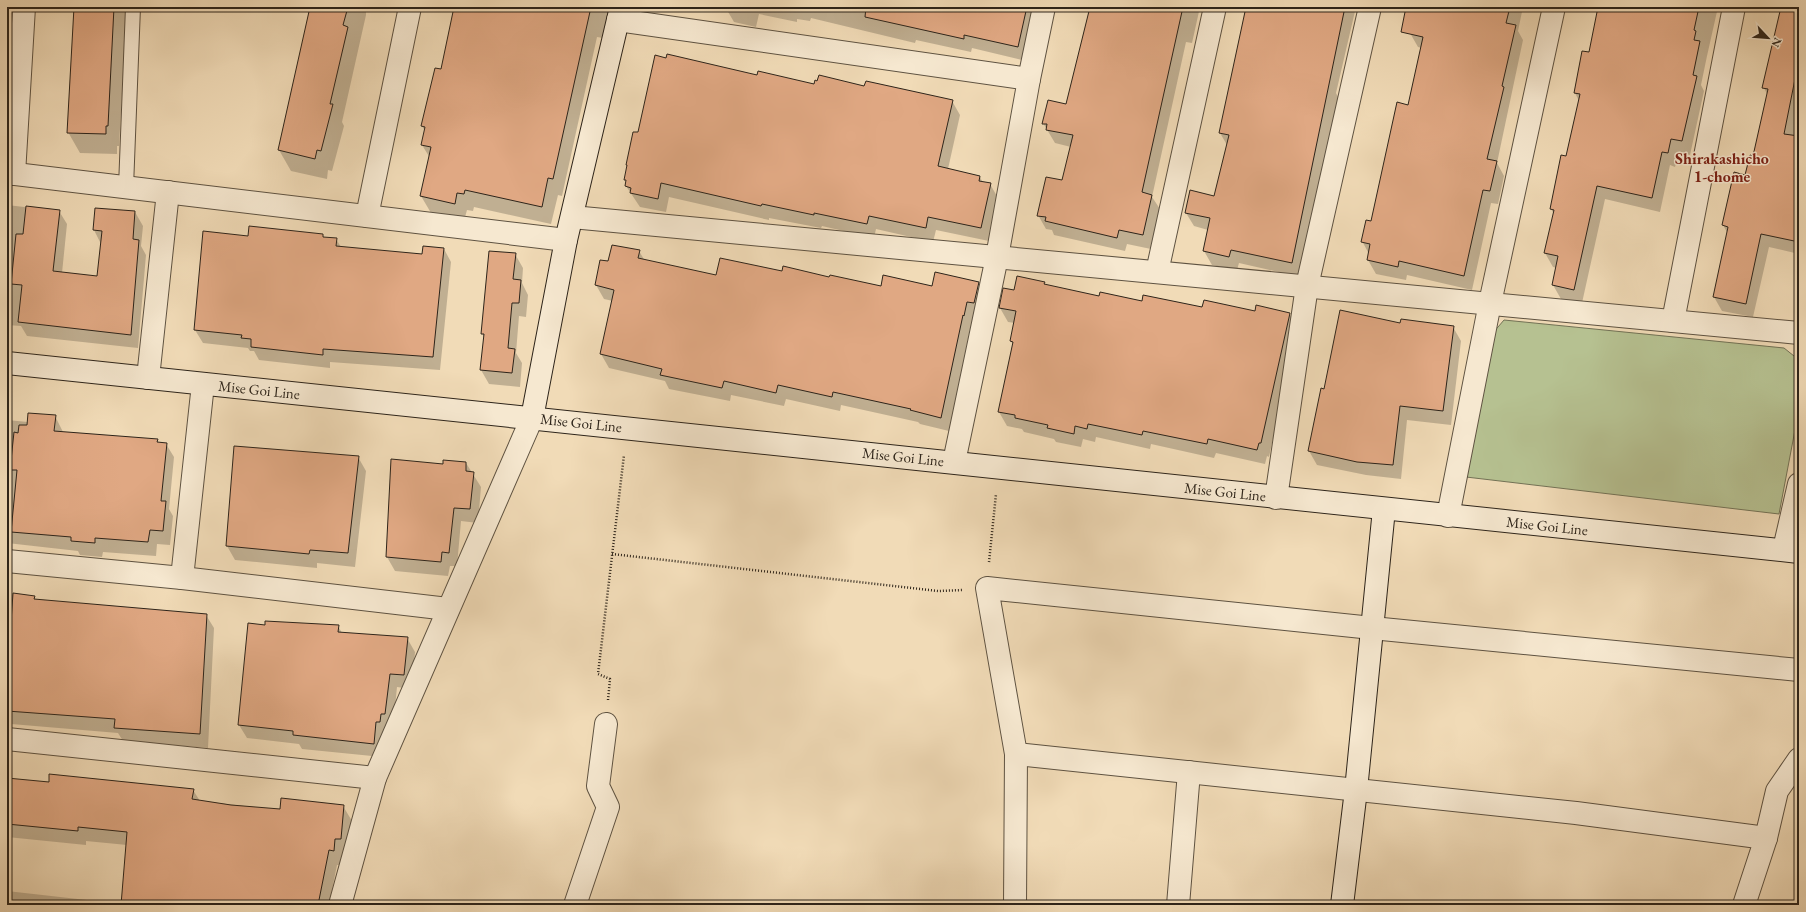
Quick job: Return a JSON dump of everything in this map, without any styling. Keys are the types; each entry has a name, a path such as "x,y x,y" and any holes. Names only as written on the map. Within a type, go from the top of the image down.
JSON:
{"street":[{"path":"24,7 11,173 566,240"},
{"path":"367,216 410,7"},
{"path":"954,462 997,257 1029,79 1044,7"},
{"path":"1157,272 1215,7"},
{"path":"1276,498 1307,286 1370,7"},
{"path":"1448,516 1490,303 1554,7"},
{"path":"1673,321 1734,7"},
{"path":"340,905 375,778 532,418 566,240 619,13 1029,79"},
{"path":"148,378 168,192"},
{"path":"572,217 1799,333"},
{"name":"Mise Goi Line","path":"7,363 954,462 1276,498 1792,551"},
{"path":"182,578 202,384"},
{"path":"1792,551 1799,484"},
{"path":"1342,905 1356,790 1384,509"},
{"path":"7,562 182,578 448,609"},
{"path":"1016,905 1016,754 987,588 1799,670"},
{"path":"575,905 608,807 598,786 606,724"},
{"path":"7,739 375,778"},
{"path":"1016,754 1576,813 1766,838"},
{"path":"1744,905 1766,838 1778,791 1799,759"},
{"path":"1178,905 1189,772"}],"lane":[{"path":"126,187 133,7"}],"path":[{"path":"606,724 610,679 598,674 627,428"},
{"path":"612,554 938,591 987,588 999,467"}],"green space":[{"path":"1504,320 1784,348 1799,360 1799,409 1779,514 1466,477 1492,334"}],"building":[{"path":"74,7 114,7 108,126 106,126 106,134 67,133"},
{"path":"310,7 348,7 343,25 348,27 330,104 333,104 321,151 317,150 315,159 278,150"},
{"path":"454,7 591,7 553,179 548,178 542,207 465,190 464,194 457,193 455,204 420,196 431,147 421,145 425,127 421,126 435,68 441,69"},
{"path":"866,7 1010,7 1026,11 1018,47 964,35 964,39 865,17"},
{"path":"1090,7 1183,7 1142,192 1152,195 1143,235 1119,230 1117,238 1045,221 1046,217 1037,216 1046,177 1062,180 1073,135 1046,130 1047,124 1042,124 1048,100 1066,104"},
{"path":"1246,7 1345,7 1292,263 1231,250 1229,257 1203,251 1210,218 1185,213 1190,190 1214,196 1229,135 1219,133"},
{"path":"1406,7 1510,7 1506,23 1516,25 1502,86 1504,87 1487,159 1497,161 1490,191 1483,190 1464,276 1399,261 1398,267 1367,260 1370,244 1361,242 1366,220 1371,221 1397,102 1408,105 1423,37 1401,32"},
{"path":"1598,7 1699,7 1694,30 1696,31 1694,40 1700,41 1693,75 1697,76 1682,141 1671,139 1668,153 1662,152 1652,198 1597,186 1574,290 1552,285 1558,256 1544,253 1554,210 1550,209 1561,155 1566,156 1580,94 1574,93 1582,51 1589,52"},
{"path":"1781,7 1799,7 1799,59 1784,134 1799,136 1799,242 1761,234 1746,304 1713,297 1728,227 1722,225 1734,172 1745,175 1750,155 1753,156 1768,89 1762,88"},
{"path":"667,54 757,75 758,71 814,84 819,75 864,86 866,81 953,100 938,166 980,176 979,181 991,183 981,228 928,217 926,228 869,216 867,224 762,204 761,206 661,183 658,199 630,193 631,188 625,186 626,180 624,180 633,132 638,132 655,55 666,58"},
{"path":"26,206 60,210 53,271 97,276 102,231 93,230 95,208 135,211 133,239 139,240 131,335 18,322 22,285 11,284 16,234 23,234"},
{"path":"249,226 323,234 323,237 337,238 336,246 422,254 423,246 444,248 433,357 323,349 323,355 251,347 251,339 241,338 242,335 194,330 203,231 248,236"},
{"path":"612,245 640,250 638,258 716,275 720,258 782,271 783,266 829,277 830,275 881,286 883,275 932,286 935,272 979,282 974,303 967,302 964,316 963,315 941,418 910,410 911,409 833,392 832,397 778,385 776,393 724,381 722,388 660,375 662,369 600,354 614,290 595,285 600,260 608,261"},
{"path":"489,251 516,253 513,279 521,280 519,303 512,303 508,348 515,349 512,373 480,370 484,334 481,334"},
{"path":"1017,276 1045,282 1044,284 1099,296 1100,292 1142,301 1143,295 1202,307 1204,300 1255,311 1256,305 1290,313 1261,443 1259,443 1257,450 1208,439 1207,444 1143,431 1142,435 1088,424 1087,429 1075,426 1074,434 1047,428 1048,425 1015,418 1015,415 998,412 1013,342 1010,341 1016,311 999,308 1003,288 1014,290"},
{"path":"1340,310 1400,323 1401,319 1454,326 1443,411 1400,406 1393,465 1357,462 1308,451 1321,388 1324,389"},
{"path":"28,413 56,415 54,431 158,439 157,442 167,443 161,501 166,501 163,531 150,530 148,542 95,538 95,543 71,541 71,537 11,532 17,470 10,470 14,432 18,433 19,425 27,425"},
{"path":"234,446 359,456 348,553 310,550 309,554 226,546"},
{"path":"391,459 443,464 443,460 466,462 466,471 474,472 470,509 454,508 449,553 442,552 441,562 386,557"},
{"path":"13,593 35,596 34,599 207,614 200,734 114,728 115,719 7,711 7,622 11,622"},
{"path":"265,621 339,625 338,632 408,637 404,675 390,674 385,714 381,714 380,722 376,722 374,744 293,735 293,731 238,725 248,623 265,625"},
{"path":"49,774 194,789 192,799 231,805 280,809 281,798 344,805 341,839 335,839 334,851 329,850 318,905 121,905 127,832 78,827 78,831 7,824 7,778 49,782"}],"district":[{"name":"Shirakashicho 1-chome","path":"1722,167"}]}
